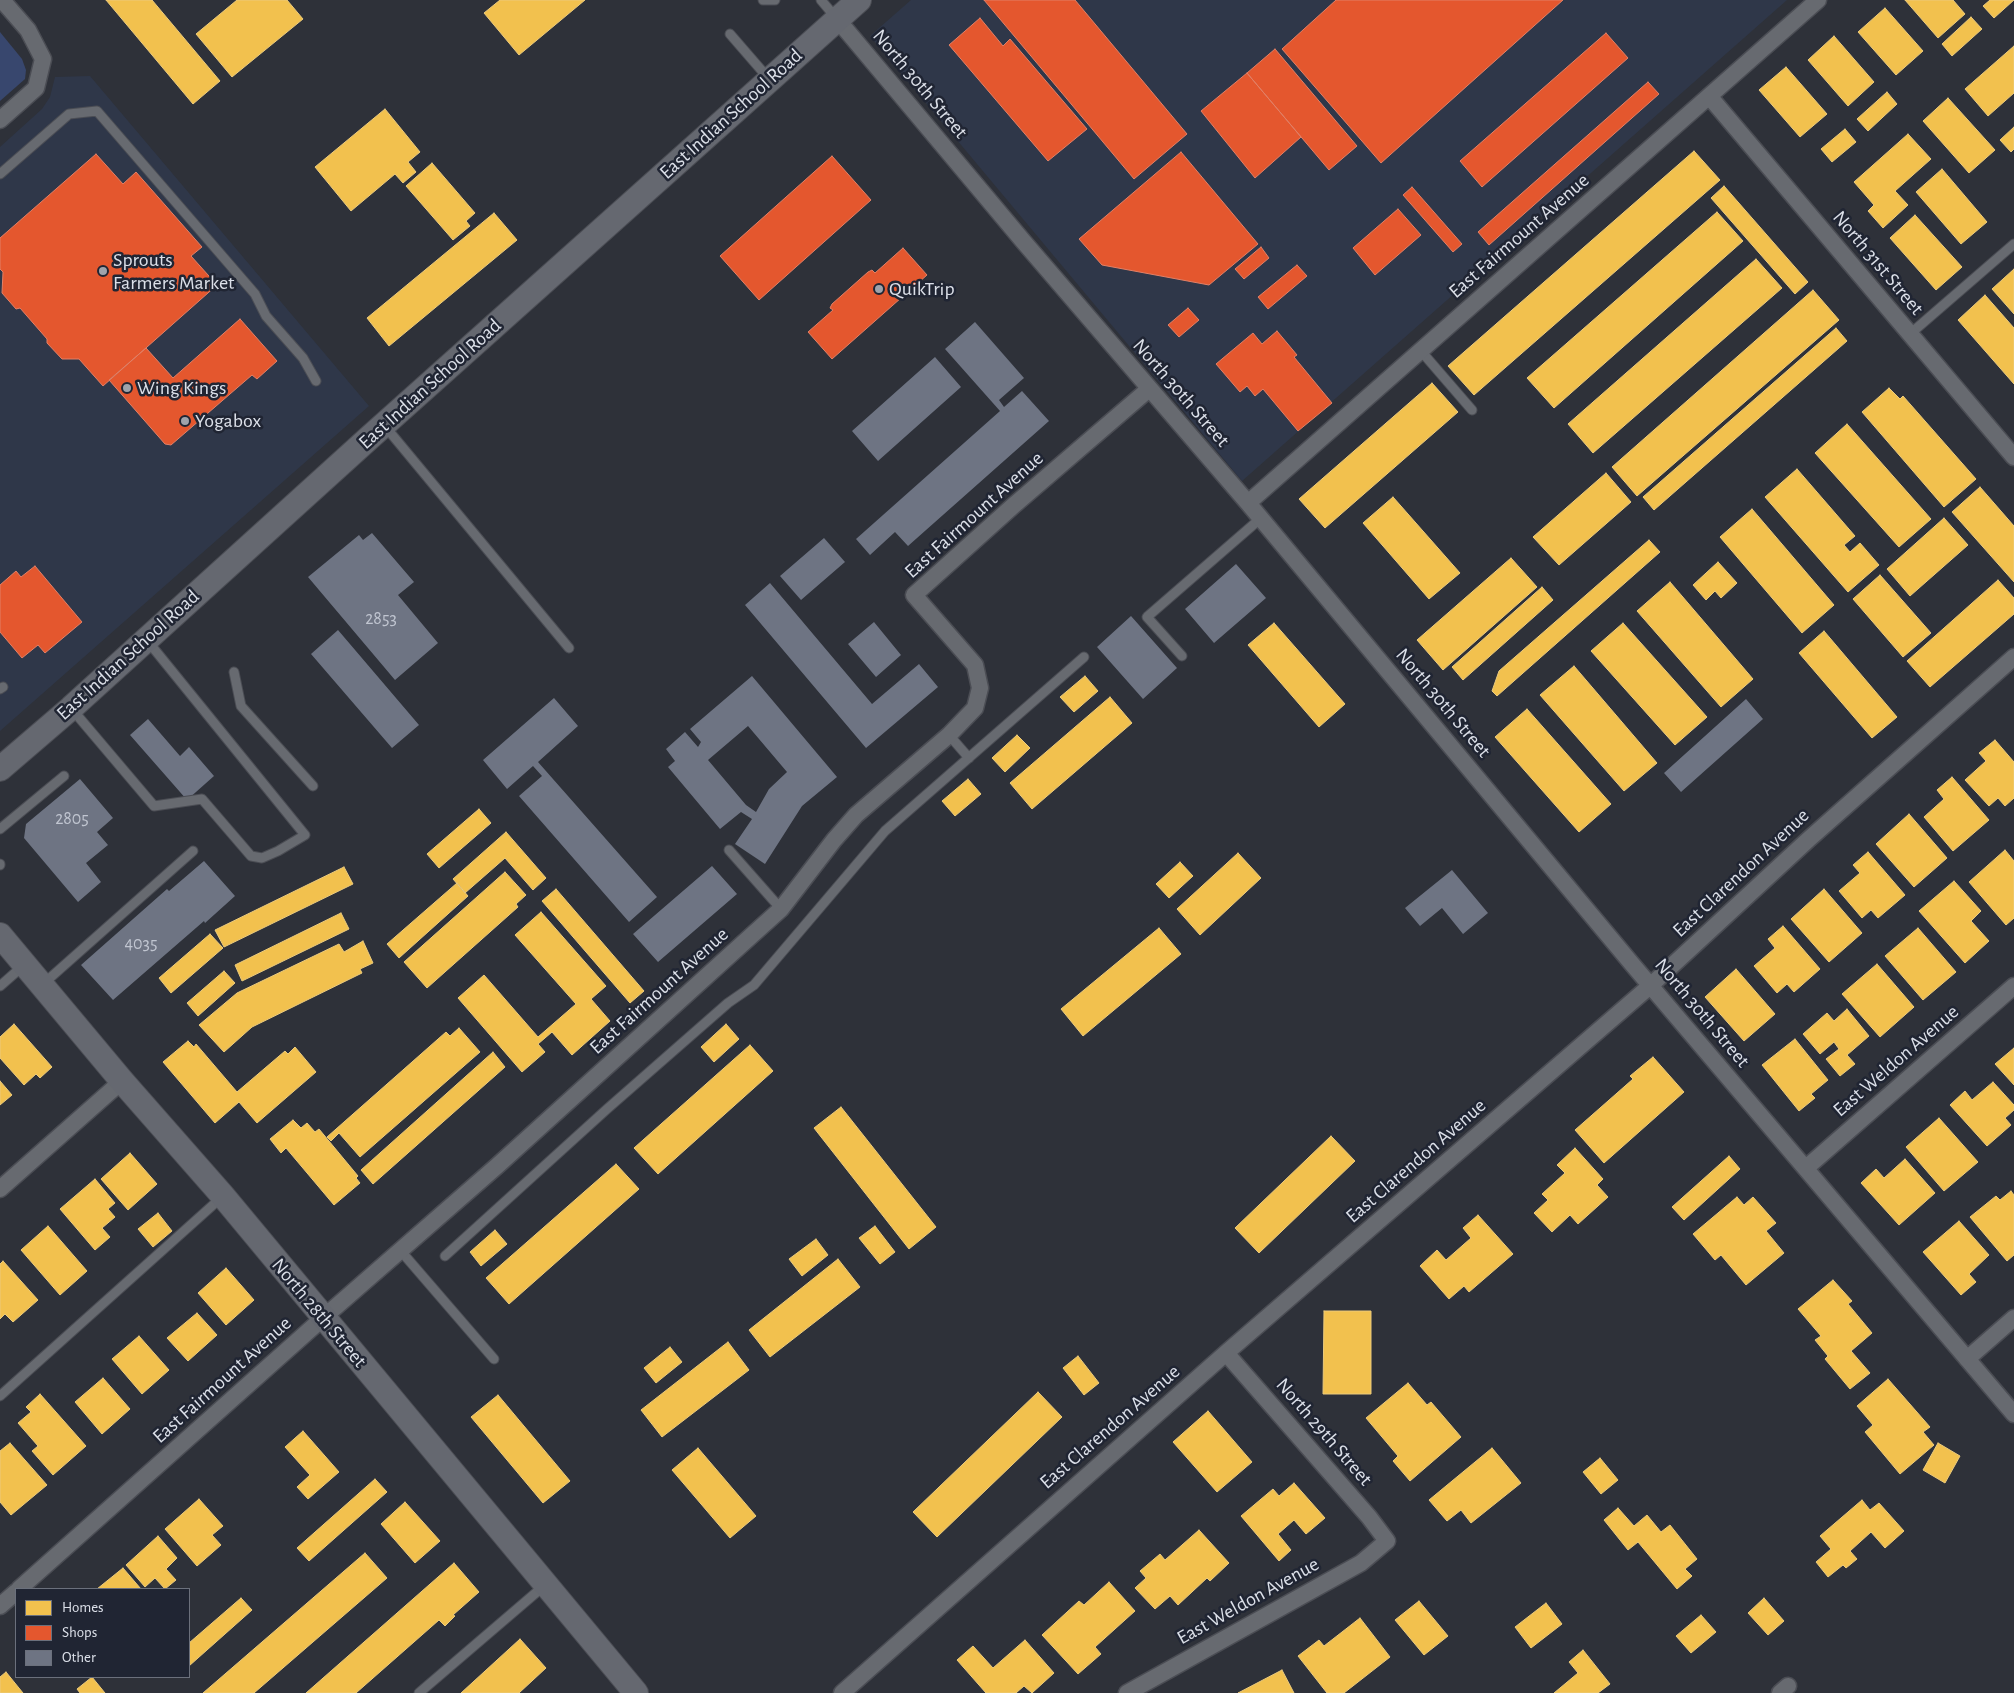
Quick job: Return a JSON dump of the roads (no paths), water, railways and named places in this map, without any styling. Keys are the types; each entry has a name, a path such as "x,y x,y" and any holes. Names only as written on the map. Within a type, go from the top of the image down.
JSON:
{"main road":[{"name":"East Indian School Road","path":"0,769 859,0"},
{"name":"North 28th Street","path":"0,935 122,1081 223,1196 636,1693"}],"street":[{"path":"0,120 36,88 43,59 28,30 2,0"},
{"name":"East Fairmount Avenue","path":"1248,502 1818,0"},
{"name":"North 30th Street","path":"838,19 1023,241 1248,502 1650,986 2014,1414"},
{"name":"North 31st Street","path":"1709,96 2014,457"},
{"name":"East Fairmount Avenue","path":"20,1588 323,1318 497,1166 781,909 834,840 856,815 948,735 975,708 980,688 975,665 914,596 1013,506 1150,389"},
{"name":"East Clarendon Avenue","path":"842,1693 1226,1353 1650,986 1809,840 2014,657"},
{"name":"East Weldon Avenue","path":"1806,1168 2014,986"},
{"path":"0,1189 122,1081"},
{"path":"1967,1359 2014,1318"},
{"name":"North 29th Street","path":"1226,1353 1369,1517 1387,1542"},
{"name":"East Weldon Avenue","path":"1127,1693 1150,1678 1361,1563 1387,1542"},
{"name":"East Fairmount Avenue","path":"0,1606 15,1593"}],"lane":[{"path":"763,0 775,0"},
{"path":"821,0 838,19"},
{"path":"730,34 770,80"},
{"path":"0,174 68,114 97,111 255,294 266,316 303,358 316,380"},
{"path":"1910,334 2014,244"},
{"path":"1421,351 1472,410"},
{"path":"384,426 569,648"},
{"path":"1182,656 1148,617 1261,518"},
{"path":"70,708 154,806 202,799 251,856 262,858 305,835 146,639"},
{"path":"445,1256 607,1109 728,1004 754,984 885,831 1084,657"},
{"path":"234,672 240,706 312,786"},
{"path":"948,735 969,758"},
{"path":"0,829 64,776"},
{"path":"730,850 781,909"},
{"path":"42,985 193,851"},
{"path":"0,986 25,965"},
{"path":"0,1396 223,1196"},
{"path":"400,1250 494,1359"},
{"path":"419,1693 546,1584"}],"place":[{"name":"Sprouts Farmers Market","path":"103,271"},
{"name":"QuikTrip","path":"879,289"},
{"name":"Wing Kings","path":"127,388"},
{"name":"Yogabox","path":"185,421"}]}
